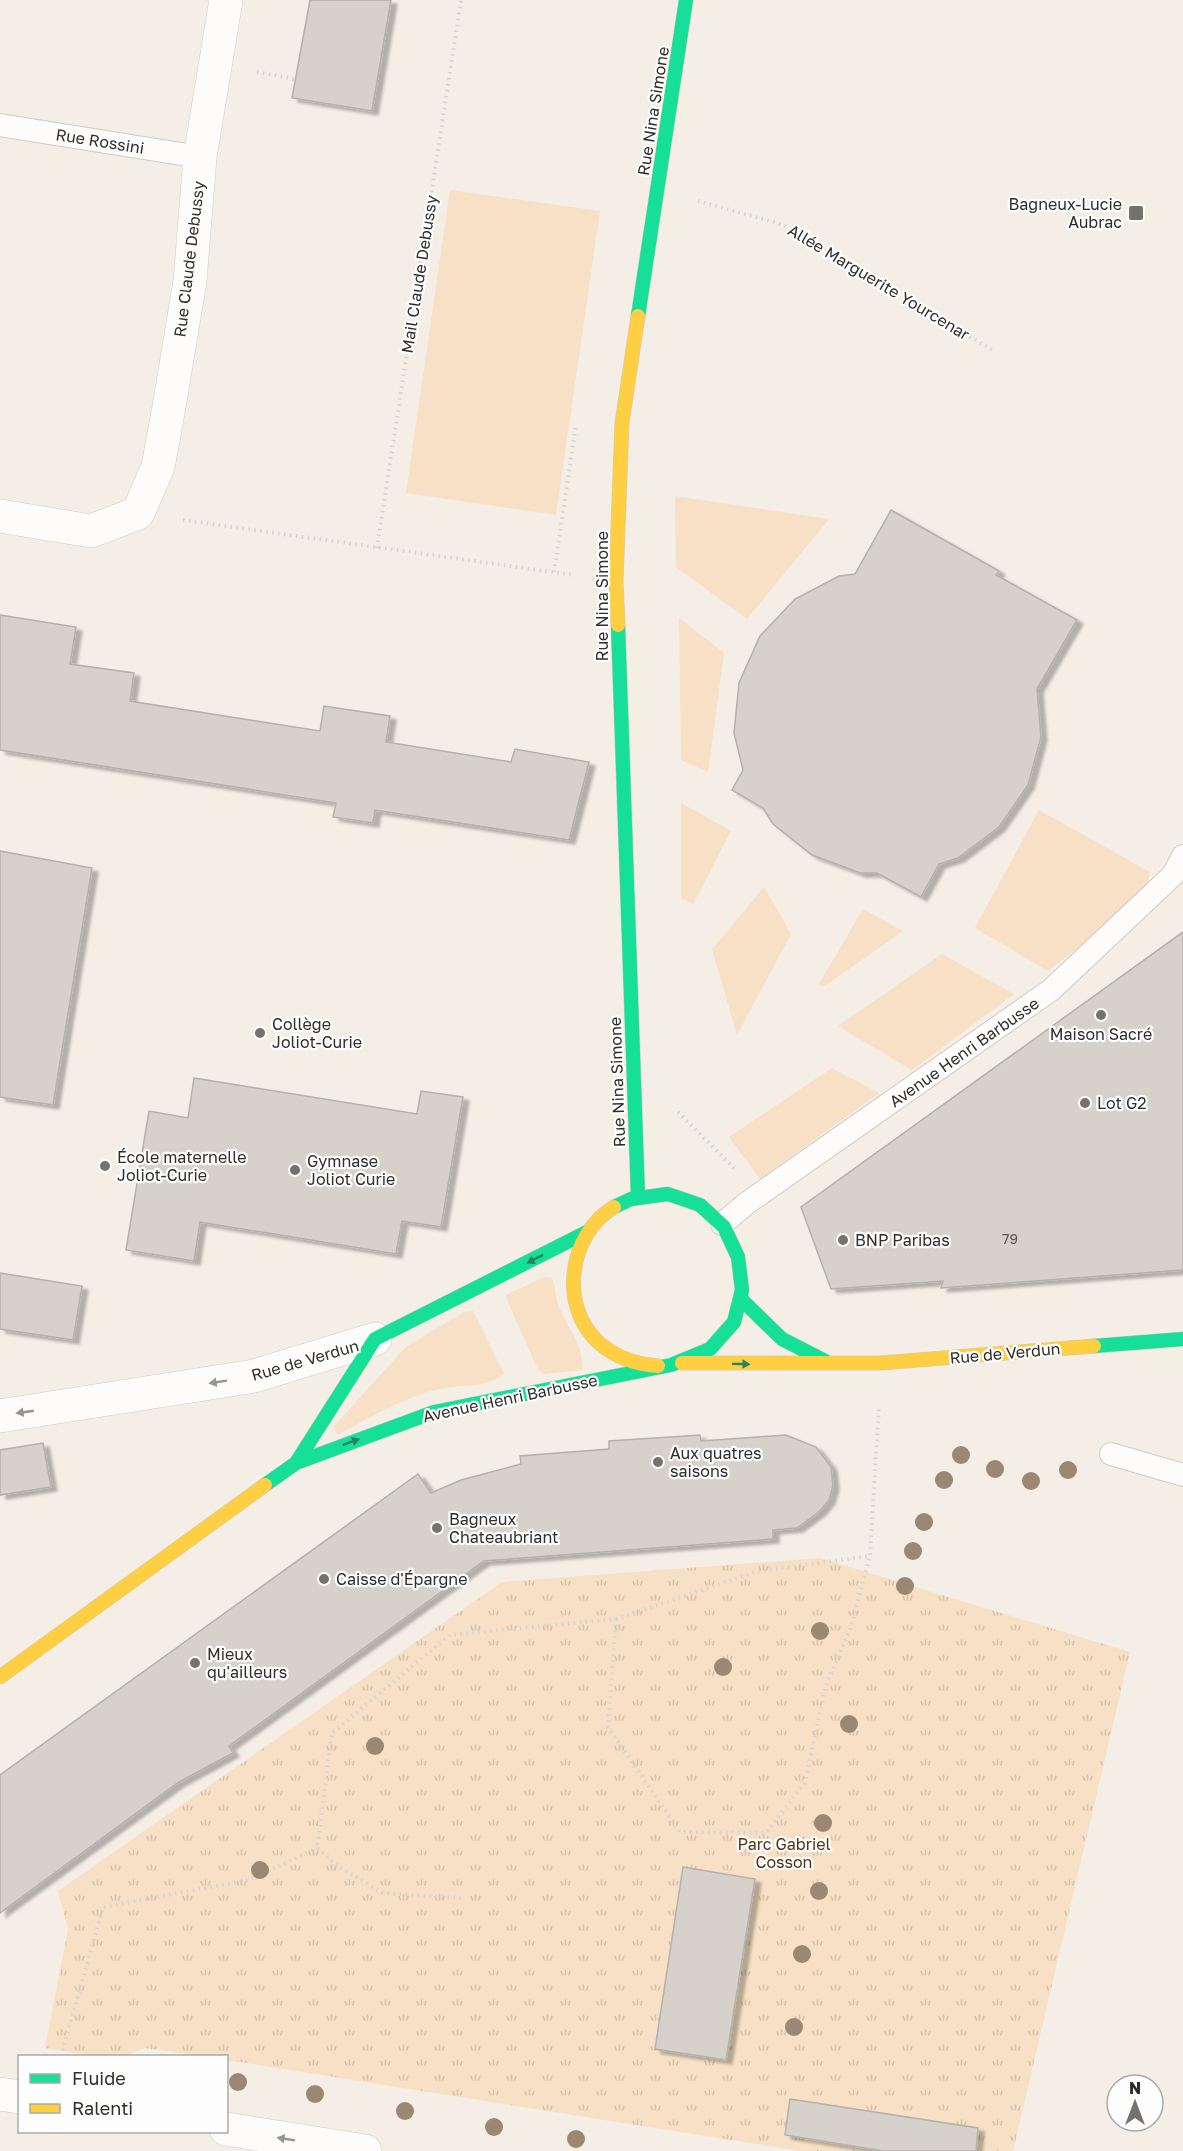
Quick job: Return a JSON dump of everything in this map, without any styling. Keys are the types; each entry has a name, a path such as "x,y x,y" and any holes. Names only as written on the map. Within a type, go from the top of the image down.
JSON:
{"street":[{"name":"Rue Claude Debussy","path":"138,513 158,467 190,281 200,157 226,0"},
{"name":"Rue Nina Simone","path":"638,1197 615,581 622,423 686,0"},
{"path":"0,516 91,531 138,513"},
{"path":"657,1194 676,1197 701,1207 722,1224 739,1256 743,1272 742,1300 734,1321 721,1339 703,1354 682,1363 658,1366 632,1363 608,1351 589,1333 576,1309 572,1282 575,1256 587,1232 600,1216 618,1204 638,1197 657,1194"},
{"name":"Rue de Verdun","path":"0,1416 254,1376 375,1339 587,1232"},
{"name":"Rue de Verdun","path":"742,1300 782,1339 827,1361"},
{"name":"Avenue Henri Barbusse","path":"296,1462 375,1339"},
{"name":"Rue de Verdun","path":"682,1363 771,1365 827,1361 881,1363 1183,1339"},
{"name":"Avenue Henri Barbusse","path":"0,1677 296,1462 434,1412 658,1366"},
{"path":"0,2094 18,2097"},
{"path":"228,2129 365,2151"}],"lane":[{"name":"Rue Rossini","path":"0,125 200,157"},
{"name":"Avenue Henri Barbusse","path":"722,1224 760,1194 1052,990 1173,875 1183,856"},
{"path":"1111,1454 1183,1475"}],"path":[{"name":"Mail Claude Debussy","path":"377,548 461,0"},
{"name":"Allée Marguerite Yourcenar","path":"657,189 784,225 994,351"},
{"path":"138,513 615,581"},
{"path":"676,1110 760,1194"},
{"path":"616,1619 608,1727 680,1832 766,1833 805,1783 825,1688 850,1630 870,1556 881,1363"},
{"path":"316,1848 332,1733 450,1635 616,1619 759,1571 870,1556"},
{"path":"316,1848 339,1867 383,1893 461,1898"},
{"path":"61,2055 104,1907 249,1880 316,1848"}],"green space":[{"path":"450,190 600,211 556,515 406,493"},
{"path":"675,496 829,519 747,619 676,567"},
{"path":"679,618 724,653 708,772 681,760"},
{"path":"681,803 731,831 693,904 681,898"},
{"path":"1039,810 1150,872 1145,896 1048,971 975,928"},
{"path":"764,887 791,934 737,1035 712,949"},
{"path":"863,909 903,931 823,987 819,984"},
{"path":"942,954 1014,994 912,1070 838,1026"},
{"path":"832,1068 879,1093 760,1179 729,1137"},
{"path":"544,1277 552,1278 559,1307 581,1353 582,1370 544,1374 538,1370 507,1300 506,1295"},
{"path":"473,1311 504,1374 486,1383 451,1387 421,1394 392,1406 337,1435 334,1426 406,1347 464,1312"},
{"name":"Parc Gabriel Cosson","path":"820,1558 1130,1652 1013,2151 800,2151 228,2060 228,2055 194,2055 145,2048 127,2055 87,2055 45,2048 68,1929 58,1891 502,1582"}],"building":[{"path":"310,0 391,0 372,111 292,98"},
{"path":"891,510 999,571 996,575 1077,620 1037,689 1041,737 1028,785 999,827 958,858 939,864 921,897 877,873 860,873 812,855 773,824 763,808 732,790 743,770 734,733 739,683 760,636 795,599 839,576 855,574"},
{"path":"0,615 76,627 70,664 134,673 130,701 320,731 324,706 390,716 386,742 511,762 515,749 589,762 569,840 375,810 373,823 333,817 336,803 0,750"},
{"path":"0,851 92,868 53,1105 0,1097"},
{"name":"Lot G2","path":"1183,932 1183,1270 941,1288 943,1281 831,1289 801,1207"},
{"name":"Gymnase Joliot Curie","path":"194,1078 417,1114 421,1091 463,1097 441,1227 402,1221 396,1254 200,1222 194,1261 126,1250 149,1111 188,1118"},
{"path":"0,1273 82,1286 73,1340 0,1329"},
{"path":"700,1435 701,1441 786,1435 816,1447 831,1467 833,1486 829,1500 820,1511 797,1528 773,1530 773,1539 484,1561 229,1746 233,1753 179,1782 0,1913 0,1775 418,1474 431,1493 461,1480 521,1464 520,1456 609,1449 609,1441"},
{"path":"43,1443 51,1487 0,1495 0,1450"},
{"path":"683,1867 755,1879 726,2060 655,2049"},
{"path":"790,2099 978,2128 976,2151 883,2151 785,2135"}],"traffic: fast":[{"path":"638,316 686,0"},
{"path":"618,625 638,1197"},
{"path":"265,1485 296,1463 434,1412 671,1365 710,1349 734,1322 742,1290 738,1257 724,1227 700,1205 668,1194 631,1199 614,1207"},
{"path":"296,1463 375,1339 587,1232"},
{"path":"742,1300 782,1339 825,1361"},
{"path":"1094,1346 1183,1339"}],"traffic: slow":[{"path":"618,625 616,581 622,423 638,316"},
{"path":"614,1207 599,1219 587,1234 579,1252 574,1271 574,1291 578,1310 586,1328 599,1343 613,1353 642,1364 658,1366"},
{"path":"682,1363 881,1363 1094,1346"},
{"path":"0,1677 265,1485"}],"place":[{"name":"Bagneux-Lucie Aubrac","path":"1136,213"},
{"name":"Maison Sacré","path":"1101,1015"},
{"name":"Collège Joliot-Curie","path":"260,1033"},
{"name":"Lot G2","path":"1085,1103"},
{"name":"École maternelle Joliot-Curie","path":"105,1166"},
{"name":"Gymnase Joliot Curie","path":"295,1170"},
{"name":"BNP Paribas","path":"843,1240"},
{"name":"Aux quatres saisons","path":"658,1462"},
{"name":"Bagneux Chateaubriant","path":"437,1528"},
{"name":"Caisse d'Épargne","path":"324,1579"},
{"name":"Mieux qu'ailleurs","path":"195,1663"}]}
